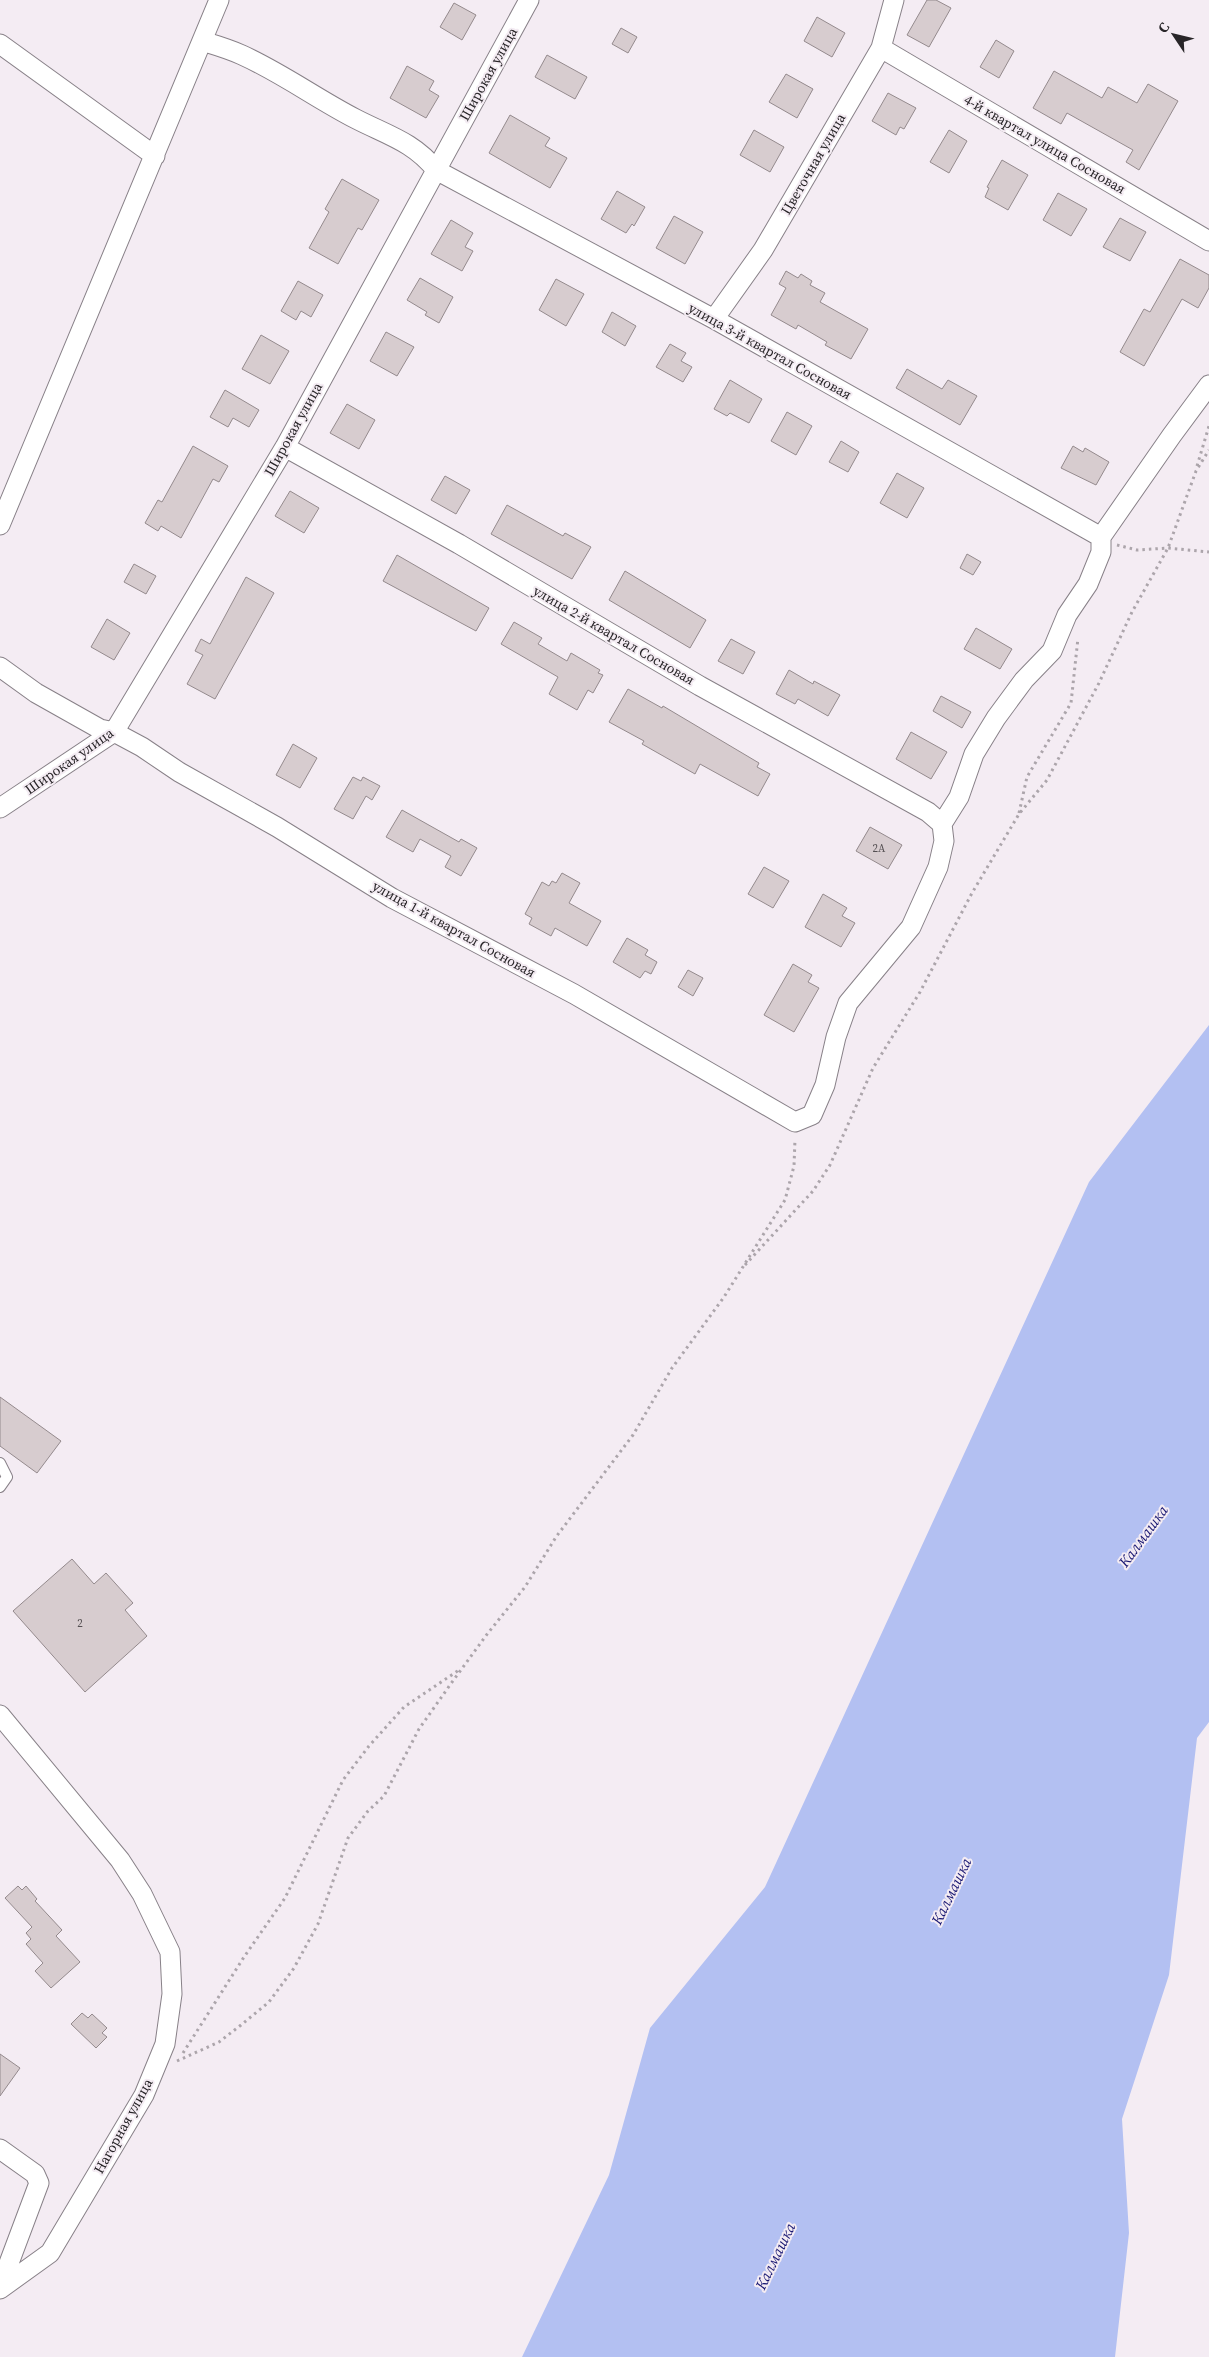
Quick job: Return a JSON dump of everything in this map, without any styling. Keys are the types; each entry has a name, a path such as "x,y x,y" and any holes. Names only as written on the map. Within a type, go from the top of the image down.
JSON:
{"street":[{"path":"0,525 219,0"},
{"name":"Широкая улица","path":"0,808 114,732 285,446 529,0"},
{"name":"Цветочная улица","path":"714,319 763,250 881,48 894,0"},
{"name":"улица 3-й квартал Сосновая","path":"202,41 241,54 355,119 401,141 424,155 436,170 714,319 1101,537"},
{"path":"0,44 155,156"},
{"name":"4-й квартал улица Сосновая","path":"881,48 1209,241"},
{"path":"795,1122 812,1115 824,1085 836,1037 848,1003 911,927 938,867 944,841 942,824 959,797 974,754 996,718 1024,680 1052,651 1067,615 1088,584 1101,552 1101,537 1209,385"},
{"name":"улица 2-й квартал Сосновая","path":"285,446 451,540 700,686 928,812 942,824"},
{"name":"улица 1-й квартал Сосновая","path":"0,667 36,693 100,729 114,732 142,746 179,772 277,827 392,898 574,994 681,1058 795,1122"},
{"name":"Нагорная улица","path":"0,1715 120,1860 142,1894 170,1952 172,1994 165,2044 144,2095 50,2253 0,2288"},
{"path":"0,2149 35,2174 39,2183 0,2288"}],"lane":[{"path":"0,1463 7,1477 0,1487"}],"path":[{"path":"739,1271 813,1191 830,1166 873,1068 920,992 972,893 1019,814 1047,780 1099,683 1132,612 1168,548 1196,471 1209,426"},
{"path":"1196,471 1209,450"},
{"path":"1101,537 1118,546 1137,550 1168,548 1209,552"},
{"path":"1019,814 1027,778 1071,703 1078,632"},
{"path":"155,2068 177,2062 219,2042 269,2002 294,1968 318,1924 348,1838 368,1811 384,1796 419,1729 463,1667 526,1587 556,1536 633,1435 672,1368 724,1297 785,1200 794,1166 795,1122"},
{"path":"177,2062 244,1957 285,1898 343,1780 369,1746 404,1707 463,1667"}],"water":[{"name":"Калмашка","path":"1209,1025 1209,1722 1197,1738 1169,1975 1122,2119 1129,2233 1115,2357 522,2357 609,2175 650,2028 765,1887 1089,1182"}],"building":[{"path":"927,0 936,0 951,8 929,47 907,35"},
{"path":"454,3 476,15 462,40 440,27"},
{"path":"817,17 845,33 832,57 804,41"},
{"path":"621,28 637,37 628,53 612,44"},
{"path":"996,40 1014,51 999,78 980,67"},
{"path":"547,55 587,77 575,99 535,77"},
{"path":"407,66 434,81 429,90 439,96 426,118 390,98"},
{"path":"1054,71 1102,98 1108,87 1137,103 1148,84 1178,101 1139,170 1126,162 1133,150 1067,113 1061,124 1033,108"},
{"path":"786,74 813,89 797,118 769,102"},
{"path":"888,93 916,108 904,129 900,127 896,135 872,121"},
{"path":"510,115 550,138 545,146 567,158 550,188 489,153"},
{"path":"754,130 784,147 770,172 740,155"},
{"path":"949,130 967,141 949,173 930,162"},
{"path":"1002,160 1028,175 1008,210 985,197 989,188 987,187"},
{"path":"342,179 379,200 362,230 358,228 338,264 309,248 329,212 325,209"},
{"path":"617,191 645,207 634,226 632,224 626,233 601,219"},
{"path":"1058,193 1087,209 1071,236 1043,220"},
{"path":"674,216 703,232 685,264 656,248"},
{"path":"1120,218 1146,232 1130,261 1103,247"},
{"path":"451,220 473,233 465,247 473,251 462,271 431,254"},
{"path":"1180,259 1209,275 1209,288 1198,308 1182,299 1144,366 1120,352 1144,309 1150,312"},
{"path":"786,271 798,278 801,274 812,281 810,285 825,293 820,302 868,329 851,359 825,345 827,342 798,325 796,329 771,315 786,288 779,284"},
{"path":"420,278 453,297 439,323 425,315 427,312 407,300"},
{"path":"556,279 584,294 566,326 539,310"},
{"path":"298,281 323,295 311,317 301,311 296,320 281,311"},
{"path":"612,312 636,326 625,346 602,332"},
{"path":"386,332 414,347 397,376 370,361"},
{"path":"261,335 289,351 270,384 242,369"},
{"path":"670,344 686,353 681,361 692,367 683,382 656,367"},
{"path":"907,369 942,389 948,380 977,396 960,425 896,388"},
{"path":"730,380 762,399 749,423 730,413 727,416 714,409"},
{"path":"225,390 259,410 249,427 233,418 228,427 210,417"},
{"path":"347,404 375,420 359,449 330,433"},
{"path":"787,412 812,426 796,455 771,441"},
{"path":"841,441 859,452 848,472 829,462"},
{"path":"193,446 228,466 219,482 213,479 181,538 161,526 158,531 145,523 158,500 162,502"},
{"path":"1073,446 1083,452 1085,448 1109,462 1096,485 1061,468"},
{"path":"897,473 924,488 907,518 880,503"},
{"path":"445,476 470,490 456,514 431,500"},
{"path":"290,491 319,508 304,533 275,516"},
{"path":"507,505 563,536 565,533 591,547 572,579 491,534"},
{"path":"967,554 981,562 973,575 960,568"},
{"path":"397,555 489,608 476,631 383,581"},
{"path":"134,564 156,576 146,594 124,582"},
{"path":"625,571 706,620 690,648 609,600"},
{"path":"246,577 274,593 215,699 187,684 203,655 195,651 201,639 210,644"},
{"path":"107,619 130,633 114,660 91,647"},
{"path":"514,622 542,638 538,644 567,661 571,653 600,670 598,673 603,675 593,693 588,690 577,710 549,694 558,677 501,644"},
{"path":"976,628 1012,649 1000,669 964,649"},
{"path":"731,639 755,652 743,674 718,661"},
{"path":"789,670 813,684 814,681 840,695 828,716 798,699 795,704 776,694"},
{"path":"628,689 662,708 663,706 759,763 757,767 770,774 758,796 700,764 695,774 642,744 644,741 609,722"},
{"path":"941,696 971,712 962,728 933,711"},
{"path":"911,732 947,752 931,779 896,759"},
{"path":"293,744 317,758 300,788 276,775"},
{"path":"353,777 361,781 363,777 380,786 372,800 366,796 353,819 334,809"},
{"path":"402,810 459,842 461,839 477,848 461,876 445,867 451,856 420,839 413,852 386,837"},
{"path":"870,827 902,845 888,869 856,851"},
{"path":"764,867 789,881 773,908 748,894"},
{"path":"562,873 580,883 569,903 601,921 587,946 555,928 551,936 529,924 532,918 525,914 542,882 549,886 552,881 556,883"},
{"path":"823,894 847,908 842,916 855,923 841,947 805,927"},
{"path":"627,938 648,950 645,955 657,962 651,974 645,971 640,978 613,962"},
{"path":"793,964 812,975 808,982 819,988 794,1032 764,1015"},
{"path":"688,970 703,978 693,996 678,987"},
{"path":"0,1397 61,1441 37,1473 0,1446"},
{"path":"72,1559 94,1584 106,1573 133,1603 125,1610 147,1636 85,1692 13,1611"},
{"path":"18,1886 22,1890 26,1886 37,1899 35,1901 62,1930 56,1936 80,1962 51,1988 35,1971 43,1963 26,1944 31,1939 26,1933 32,1927 5,1898"},
{"path":"82,2013 88,2018 92,2014 107,2028 102,2033 107,2037 96,2048 71,2024"},
{"path":"0,2054 20,2068 0,2096"}]}
